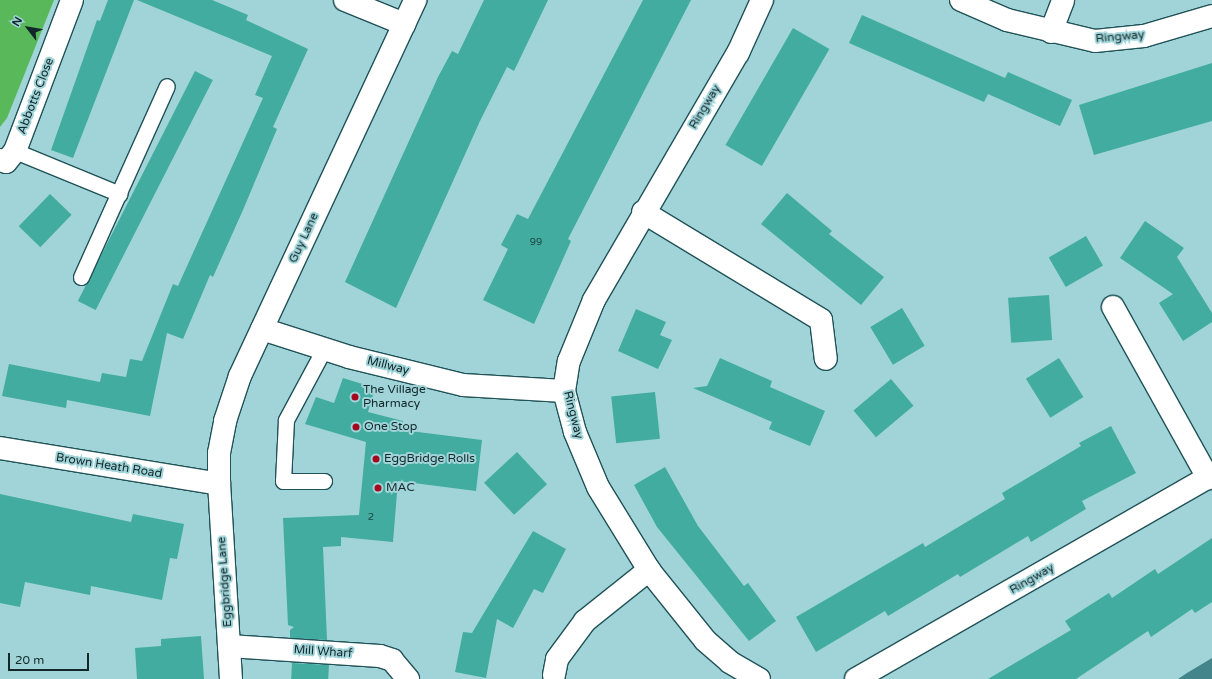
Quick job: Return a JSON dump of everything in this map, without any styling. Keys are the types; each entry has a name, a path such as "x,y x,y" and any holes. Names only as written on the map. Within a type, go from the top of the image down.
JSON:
{"street":[{"name":"Abbotts Close","path":"7,156 72,0"},
{"path":"345,0 404,24"},
{"name":"Guy Lane","path":"219,484 225,421 240,376 415,0"},
{"name":"Ringway","path":"758,679 730,662 705,640 649,570 598,487 575,432 564,391 569,361 594,300 643,212 738,53 762,0"},
{"name":"Ringway","path":"961,0 1051,32 1095,41 1144,36 1212,16"},
{"path":"1051,32 1063,0"},
{"path":"643,212 820,320 826,359"},
{"name":"Ringway","path":"856,679 1210,477 1113,307"},
{"name":"Millway","path":"262,329 324,349 463,385 564,391"},
{"name":"Brown Heath Road","path":"0,448 219,484"},
{"name":"Eggbridge Lane","path":"219,484 231,679"},
{"path":"554,675 557,659 585,621 649,570"},
{"name":"Mill Wharf","path":"229,646 380,656 392,660 408,679"}],"lane":[{"path":"81,277 120,194 167,86"},
{"path":"7,156 120,194"},
{"path":"324,349 286,420 283,481 324,481"}],"green space":[{"path":"0,0 54,0 7,118 0,127"}],"water":[{"path":"1212,658 1212,679 1178,679 1187,673"}],"building":[{"path":"108,0 134,0 73,158 51,150 97,20 100,21"},
{"path":"137,0 212,0 248,15 246,20 308,49 273,127 277,129 243,210 213,277 210,275 183,339 167,333 150,416 67,400 66,408 2,396 9,364 100,382 102,373 126,377 130,359 142,361 173,284 178,286 263,98 255,95 272,56"},
{"path":"484,0 548,0 514,71 507,67 480,121 396,308 345,282 438,77 452,51 458,54"},
{"path":"643,0 691,0 568,239 571,241 534,324 483,300 508,249 501,245 517,214 528,219"},
{"path":"862,15 1005,78 1008,72 1072,100 1060,126 988,94 984,102 849,43"},
{"path":"793,28 829,49 762,166 726,145"},
{"path":"1212,63 1212,121 1094,155 1079,105"},
{"path":"195,71 213,80 96,310 78,301"},
{"path":"787,193 832,231 829,234 884,277 861,305 761,224"},
{"path":"50,194 72,215 40,247 19,226"},
{"path":"1145,221 1184,248 1177,257 1212,313 1212,322 1183,341 1159,303 1173,294 1120,258"},
{"path":"1086,236 1103,265 1066,287 1049,258"},
{"path":"1049,295 1052,340 1011,343 1008,298"},
{"path":"902,308 925,346 893,365 870,327"},
{"path":"636,309 666,322 660,335 672,340 658,369 618,351"},
{"path":"720,358 772,381 770,387 825,411 810,446 769,429 772,422 693,388 707,386"},
{"path":"1059,358 1083,397 1050,418 1026,379"},
{"path":"343,378 375,388 368,412 403,421 402,430 482,440 476,491 398,481 393,542 341,537 341,546 323,547 327,640 290,638 290,630 294,627 288,625 283,518 359,515 366,442 305,424 316,397 334,403"},
{"path":"891,379 913,406 876,437 853,410"},
{"path":"655,392 660,439 616,443 611,397"},
{"path":"1111,426 1136,473 1082,501 1086,509 1031,542 1028,536 960,577 958,574 888,616 885,611 816,652 796,617 923,543 925,547 1005,499 1002,493 1081,446 1079,443"},
{"path":"517,452 547,484 514,515 484,483"},
{"path":"665,467 698,526 744,586 748,583 776,621 749,641 657,527 634,485"},
{"path":"0,494 131,522 133,514 184,524 177,559 170,558 162,600 91,586 90,595 25,582 20,607 0,603"},
{"path":"533,531 566,549 543,593 534,589 513,628 497,619 486,678 455,672 463,632 472,633"},
{"path":"1212,538 1212,602 1195,613 1192,609 1151,637 1148,631 1076,679 988,679 1071,630 1065,621 1109,593 1112,598 1155,569 1158,574"},
{"path":"201,636 204,679 137,679 135,648 161,646 161,639"},
{"path":"292,663 329,665 328,679 291,679"}],"place":[{"name":"The Village Pharmacy","path":"355,397"},
{"name":"One Stop","path":"356,427"},
{"name":"EggBridge Rolls","path":"376,459"},
{"name":"MAC","path":"378,488"}]}
